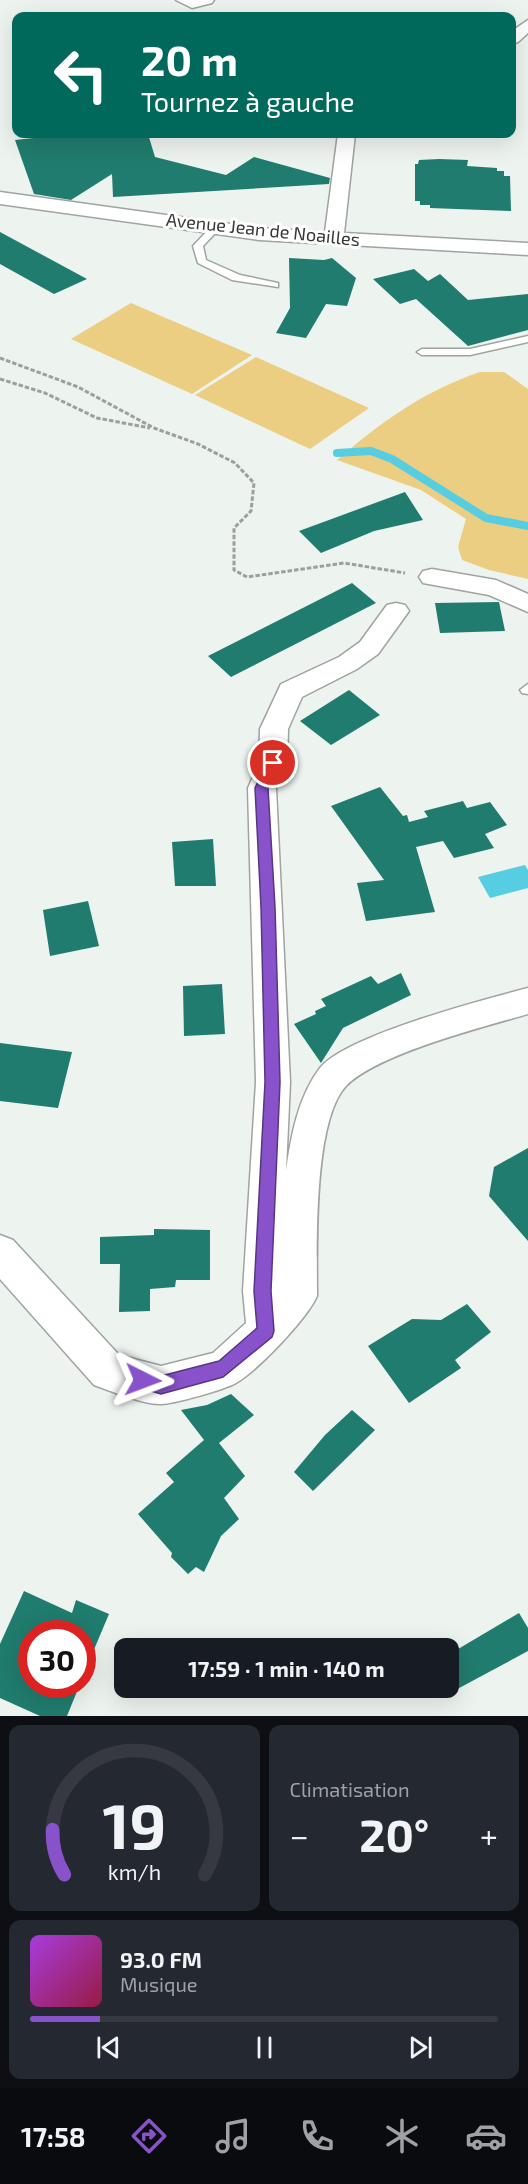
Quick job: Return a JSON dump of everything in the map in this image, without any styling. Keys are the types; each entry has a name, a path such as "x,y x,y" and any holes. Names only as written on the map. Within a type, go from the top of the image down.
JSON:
{"street":[{"path":"183,0 192,3 207,0"},
{"path":"516,36 528,25"},
{"path":"334,240 344,138"},
{"name":"Avenue Jean de Noailles","path":"0,198 216,227 334,240 528,249"},
{"path":"432,577 496,588 528,604"},
{"path":"266,1331 262,1291 273,1082 262,788 273,763 274,729 291,691 348,663 369,648 396,611"},
{"path":"0,1252 108,1371 161,1385 223,1369 266,1331 298,1296 300,1198 315,1111 334,1075 371,1052 528,1001"}],"lane":[{"path":"216,227 198,246 201,261 216,270 244,281 274,285"},
{"path":"422,352 470,352 528,339"}],"path":[{"path":"0,358 21,368 78,387 154,428 198,444 235,463 254,483 251,511 234,528 232,553 234,570 248,577 344,562 432,577"},
{"path":"0,379 45,393 97,418 154,428"}],"shaded area":[{"path":"131,303 252,355 192,394 71,339"},
{"path":"256,357 369,408 310,449 195,395"},
{"path":"480,372 504,372 528,389 528,579 489,570 462,560 458,547 466,519 421,490 337,460 421,398"}],"water":[{"path":"525,865 528,870 528,888 490,898 478,877"}],"building":[{"path":"149,138 155,157 226,175 254,157 330,178 329,184 113,197 112,174 71,200 34,194 15,140"},
{"path":"419,160 468,160 467,166 497,168 497,171 504,171 504,176 510,176 511,211 430,208 430,205 420,205 420,201 415,201 415,164 418,164"},
{"path":"0,232 87,279 54,294 0,264"},
{"path":"289,258 324,260 332,258 356,278 347,306 326,304 306,338 276,333 290,308"},
{"path":"414,269 428,281 440,274 468,300 528,294 528,330 468,346 416,299 400,304 373,279"},
{"path":"405,492 423,520 374,531 321,553 299,531"},
{"path":"352,583 376,603 231,677 208,656"},
{"path":"499,602 505,631 440,633 435,603"},
{"path":"349,690 380,715 331,745 300,721"},
{"path":"380,787 403,816 407,815 409,822 428,817 424,811 463,801 467,808 490,802 507,825 485,834 494,848 454,858 443,841 416,847 435,912 366,921 357,883 384,880 331,806"},
{"path":"213,839 216,886 175,886 172,842"},
{"path":"88,901 99,946 50,956 43,910"},
{"path":"401,973 411,995 343,1028 321,1063 294,1024 316,1014 315,1011 326,1006 321,999 371,976 378,984"},
{"path":"222,984 225,1034 184,1036 183,986"},
{"path":"0,1043 72,1052 58,1108 0,1101"},
{"path":"528,1148 528,1241 489,1196 494,1167"},
{"path":"154,1229 210,1230 210,1280 176,1280 175,1287 150,1289 150,1311 119,1312 120,1264 100,1264 100,1237 154,1235"},
{"path":"467,1304 491,1332 455,1360 461,1368 409,1403 368,1346 412,1319 441,1320"},
{"path":"231,1394 254,1415 219,1443 245,1476 224,1498 239,1519 221,1536 204,1572 196,1567 188,1574 171,1557 172,1553 138,1514 174,1482 166,1473 204,1440 181,1410 207,1405"},
{"path":"352,1410 375,1430 313,1491 294,1472 325,1435"},
{"path":"24,1591 72,1613 76,1600 109,1614 96,1645 96,1620 18,1620 18,1698 74,1698 67,1716 40,1716 0,1698 0,1644"},
{"path":"519,1613 528,1628 528,1651 459,1688 459,1648"}],"waterway":[{"path":"337,453 371,451 392,459 486,518 528,526"}],"route":[{"path":"143,1380 161,1385 223,1369 266,1331 262,1291 273,1082 262,788 273,763"}]}
